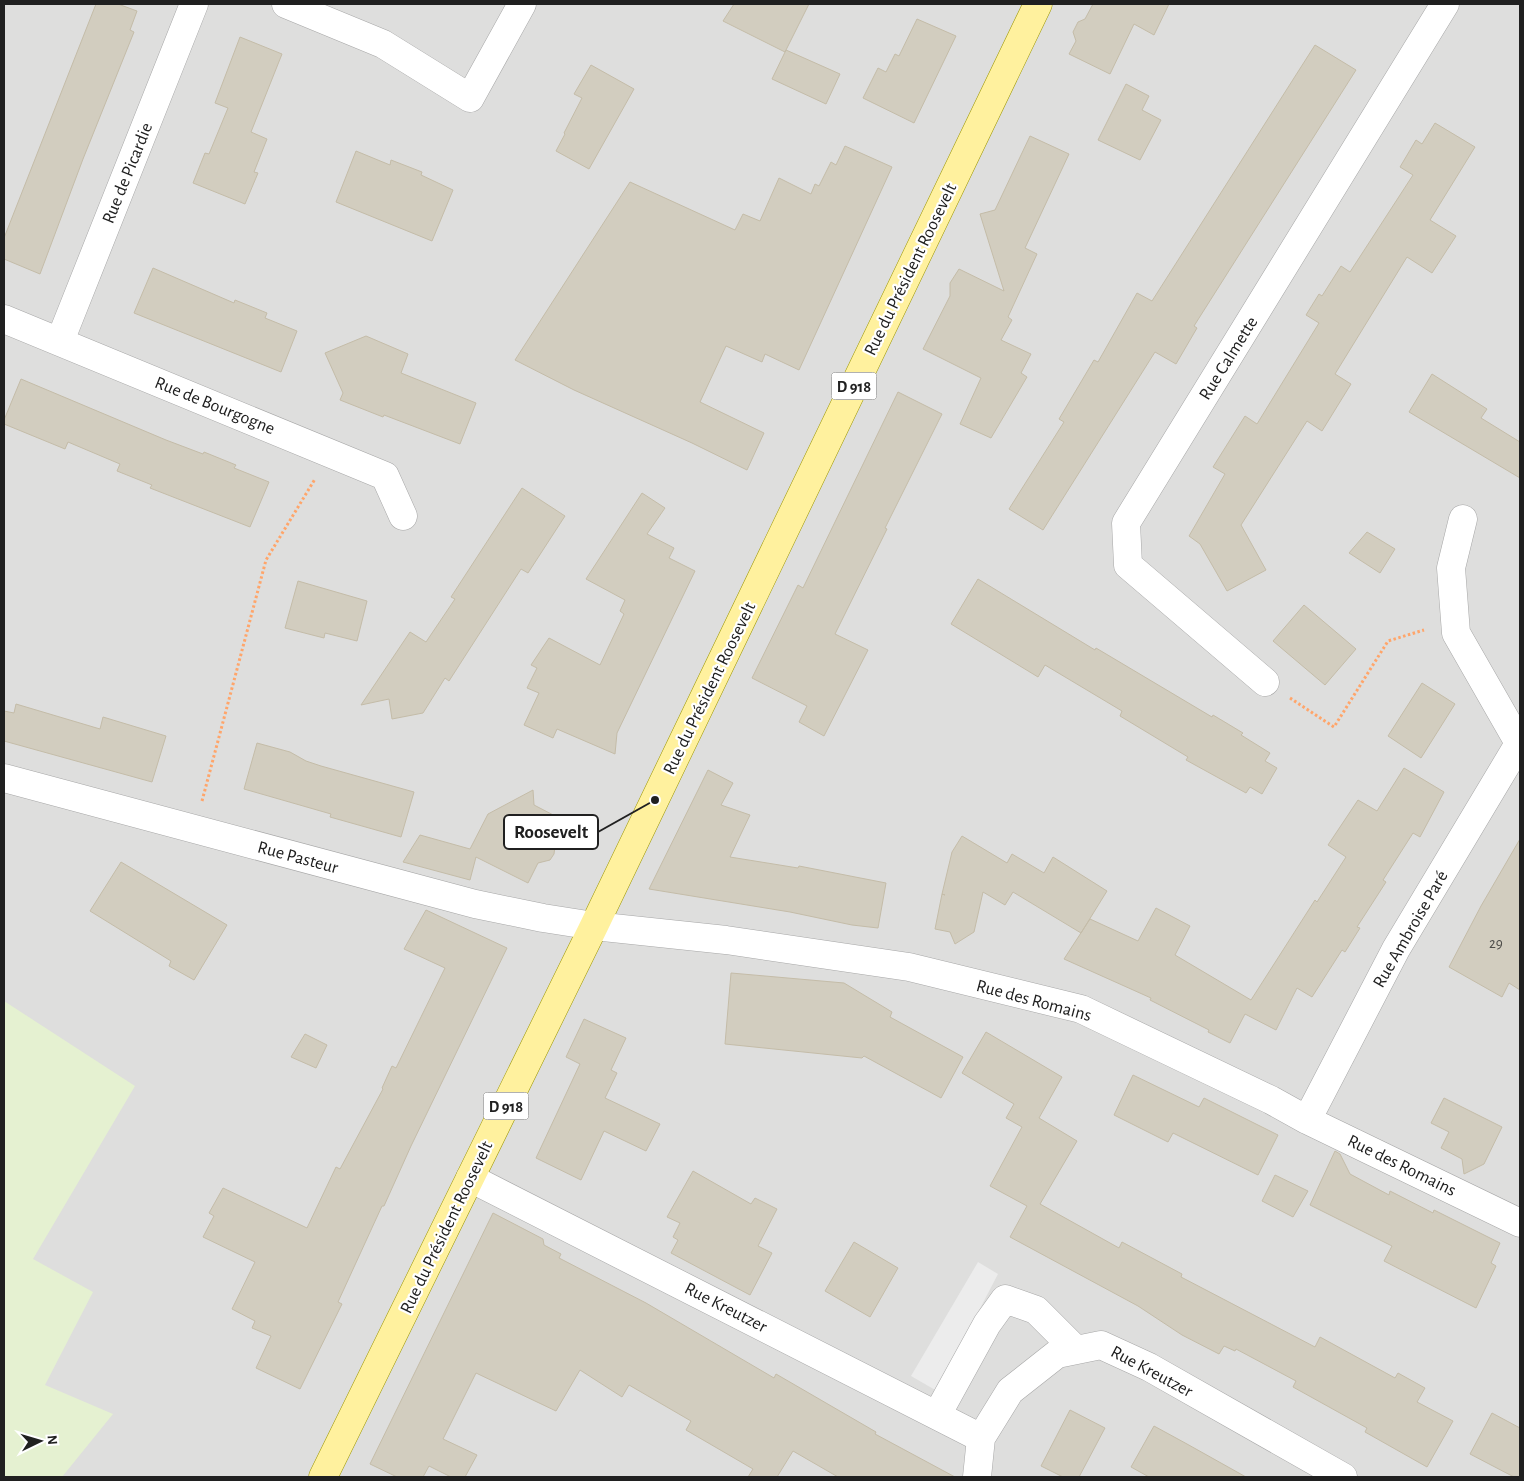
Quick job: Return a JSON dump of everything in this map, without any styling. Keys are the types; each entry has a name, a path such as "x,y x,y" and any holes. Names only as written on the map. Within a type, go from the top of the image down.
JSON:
{"main road":[{"name":"Rue du Président Roosevelt","path":"323,1477 594,926 1038,4"}],"street":[{"name":"Rue de Picardie","path":"60,341 194,4"},
{"path":"286,4 383,44 470,98 522,4"},
{"name":"Rue Calmette","path":"1265,682 1128,565 1126,523 1445,4"},
{"name":"Rue de Bourgogne","path":"4,319 386,476 403,516"},
{"name":"Rue Ambroise Paré","path":"1307,1120 1396,949 1520,742 1456,634 1451,568 1464,519"},
{"name":"Rue Pasteur","path":"4,778 475,904 542,918 594,926"},
{"name":"Rue des Romains","path":"594,926 726,940 909,967 1081,1009 1520,1222"},
{"name":"Rue Kreutzer","path":"470,1178 981,1438"},
{"path":"937,1415 987,1324 1005,1299 1036,1310 1076,1350"},
{"name":"Rue Kreutzer","path":"977,1477 981,1438 1010,1391 1057,1354 1101,1345 1149,1367 1342,1477"}],"path":[{"path":"194,829 266,560 330,452"},
{"path":"1265,682 1334,726 1388,641 1456,620"}],"shaded area":[{"path":"4,4 1520,4 1520,1477 4,1477"},
{"path":"978,1262 998,1274 937,1391 911,1376"}],"green space":[{"path":"4,1001 135,1086 33,1259 93,1292 45,1385 113,1414 62,1477 4,1477"}],"building":[{"path":"96,4 118,4 137,11 130,30 134,32 83,159 40,274 4,259 4,238"},
{"path":"734,4 809,4 785,52 723,21"},
{"path":"1093,4 1169,4 1154,35 1134,24 1110,74 1069,54 1076,41 1073,32 1078,22 1085,19"},
{"path":"917,19 956,36 914,123 863,98 878,68 886,72 895,54 899,56"},
{"path":"240,37 282,54 251,132 267,139 254,172 258,173 245,204 193,183 205,153 209,154 228,108 215,103"},
{"path":"1315,45 1356,70 1194,326 1197,328 1176,364 1155,352 1043,530 1009,509 1064,422 1059,419 1094,360 1098,362 1137,293 1152,301"},
{"path":"786,50 840,74 826,104 772,79"},
{"path":"591,65 634,89 589,169 556,151 582,98 574,94"},
{"path":"1126,84 1149,96 1142,110 1161,120 1140,160 1098,140"},
{"path":"1435,123 1475,147 1430,220 1456,236 1432,273 1407,257 1335,374 1351,384 1322,431 1307,421 1241,525 1266,570 1227,591 1200,544 1189,536 1225,474 1213,467 1245,416 1257,424 1319,323 1306,315 1319,294 1322,296 1341,266 1350,272 1413,175 1400,167 1416,140 1422,144"},
{"path":"1030,136 1069,154 1025,248 1037,254 1008,317 1012,320 1001,340 1031,354 1021,373 1027,377 991,438 960,424 981,378 923,349 950,296 950,283 959,269 1004,291 980,214 995,210"},
{"path":"845,146 892,167 799,370 765,354 762,362 726,346 700,402 764,433 747,470 574,390 515,360 630,182 735,230 743,214 760,221 779,178 811,194 815,184 819,186 831,162 836,165"},
{"path":"356,151 390,165 391,160 422,172 421,175 453,190 432,241 336,202"},
{"path":"153,268 234,303 235,300 267,313 265,318 297,331 281,372 134,313"},
{"path":"366,336 408,354 401,373 476,403 460,444 340,400 343,393 325,353"},
{"path":"1432,374 1487,409 1481,418 1520,442 1520,478 1409,412"},
{"path":"21,379 166,440 236,465 234,468 269,482 250,527 150,488 152,485 117,471 120,464 68,442 65,449 4,424"},
{"path":"898,392 942,414 835,634 868,650 824,736 799,722 807,706 752,678 798,585 803,588"},
{"path":"522,488 565,516 528,573 521,569 449,681 445,678 423,713 392,719 389,699 361,705 410,632 426,642 455,599 451,597"},
{"path":"642,493 665,508 647,534 674,548 669,558 695,571 617,733 615,754 557,729 553,738 524,725 539,693 527,688 537,668 531,665 549,638 600,665 624,614 620,611 625,600 586,579"},
{"path":"1367,532 1395,549 1380,573 1349,553"},
{"path":"978,579 1095,650 1096,648 1212,717 1213,715 1243,733 1241,735 1270,753 1265,761 1277,768 1262,794 1250,787 1246,793 1186,760 1188,757 1120,716 1122,711 1045,665 1038,677 951,624"},
{"path":"298,581 367,601 357,641 325,633 324,638 285,628"},
{"path":"1304,605 1356,649 1325,685 1273,641"},
{"path":"1422,683 1455,704 1421,758 1388,736"},
{"path":"16,704 100,729 103,717 166,736 152,782 4,741 4,711 14,713"},
{"path":"257,743 290,752 306,761 321,766 414,792 401,837 330,817 331,814 244,789"},
{"path":"1404,768 1444,792 1420,837 1413,833 1383,880 1386,882 1357,927 1360,928 1345,952 1342,950 1312,997 1297,988 1276,1030 1245,1014 1230,1043 1208,1032 1209,1030 1150,1000 1151,998 1064,959 1090,919 1138,941 1156,908 1190,926 1175,955 1251,1000 1315,900 1317,902 1346,857 1328,845 1358,800 1377,811"},
{"path":"708,770 733,783 721,805 750,815 730,857 798,868 799,866 886,883 878,928 649,889"},
{"path":"533,790 534,805 559,818 552,833 555,846 554,854 550,860 538,863 528,883 476,857 470,880 403,862 420,835 470,849 488,814"},
{"path":"962,836 1007,863 1012,854 1044,873 1053,857 1107,891 1081,933 1013,892 1005,905 983,892 974,932 955,944 950,932 935,929 952,852"},
{"path":"1520,839 1520,990 1509,983 1502,997 1449,967 1481,906"},
{"path":"121,862 227,925 194,980 169,966 171,961 90,911"},
{"path":"426,910 507,948 384,1206 382,1206 338,1302 342,1304 300,1389 256,1368 271,1336 252,1328 255,1321 232,1309 255,1262 203,1237 214,1216 209,1213 223,1188 307,1228 336,1167 340,1169 383,1089 392,1066 396,1068 445,968 404,949"},
{"path":"731,973 844,983 892,1012 890,1017 963,1057 941,1098 864,1056 862,1058 725,1044"},
{"path":"584,1019 626,1038 611,1070 617,1073 605,1098 660,1124 646,1151 604,1131 581,1180 536,1158 580,1064 566,1057"},
{"path":"986,1032 1062,1077 1039,1118 1077,1141 1040,1204 1119,1248 1122,1242 1182,1274 1181,1277 1315,1347 1320,1337 1395,1378 1398,1373 1425,1388 1417,1402 1453,1421 1427,1467 1365,1432 1367,1428 1293,1387 1296,1381 1236,1349 1235,1351 1224,1346 1219,1354 1182,1335 1138,1306 1010,1237 1027,1206 990,1186 1022,1127 1006,1118 1014,1104 962,1073"},
{"path":"305,1034 327,1045 316,1068 291,1057"},
{"path":"1133,1075 1199,1107 1204,1098 1278,1135 1258,1175 1173,1133 1168,1142 1114,1115"},
{"path":"1444,1098 1502,1127 1484,1164 1464,1174 1462,1159 1441,1148 1449,1132 1431,1123"},
{"path":"1335,1151 1340,1154 1350,1174 1389,1195 1390,1191 1433,1213 1434,1210 1500,1243 1491,1263 1496,1266 1476,1308 1384,1261 1392,1246 1310,1205"},
{"path":"693,1171 751,1204 755,1198 777,1209 758,1246 772,1253 750,1295 671,1253 678,1240 673,1237 680,1223 667,1217"},
{"path":"1275,1175 1308,1191 1293,1217 1262,1201"},
{"path":"493,1213 543,1239 544,1245 561,1254 559,1258 646,1303 774,1378 776,1374 876,1432 875,1434 955,1477 838,1477 793,1451 777,1477 748,1477 753,1469 686,1430 691,1421 629,1385 622,1397 580,1370 556,1411 476,1373 443,1439 477,1455 465,1477 451,1477 429,1466 423,1477 397,1477 370,1464"},
{"path":"854,1242 898,1268 870,1317 825,1291"},
{"path":"1070,1410 1105,1428 1079,1477 1063,1477 1041,1466"},
{"path":"1492,1413 1520,1428 1520,1477 1514,1477 1470,1454"},
{"path":"1154,1426 1246,1477 1149,1477 1131,1467"}],"place":[{"name":"Roosevelt","path":"655,800"}]}
